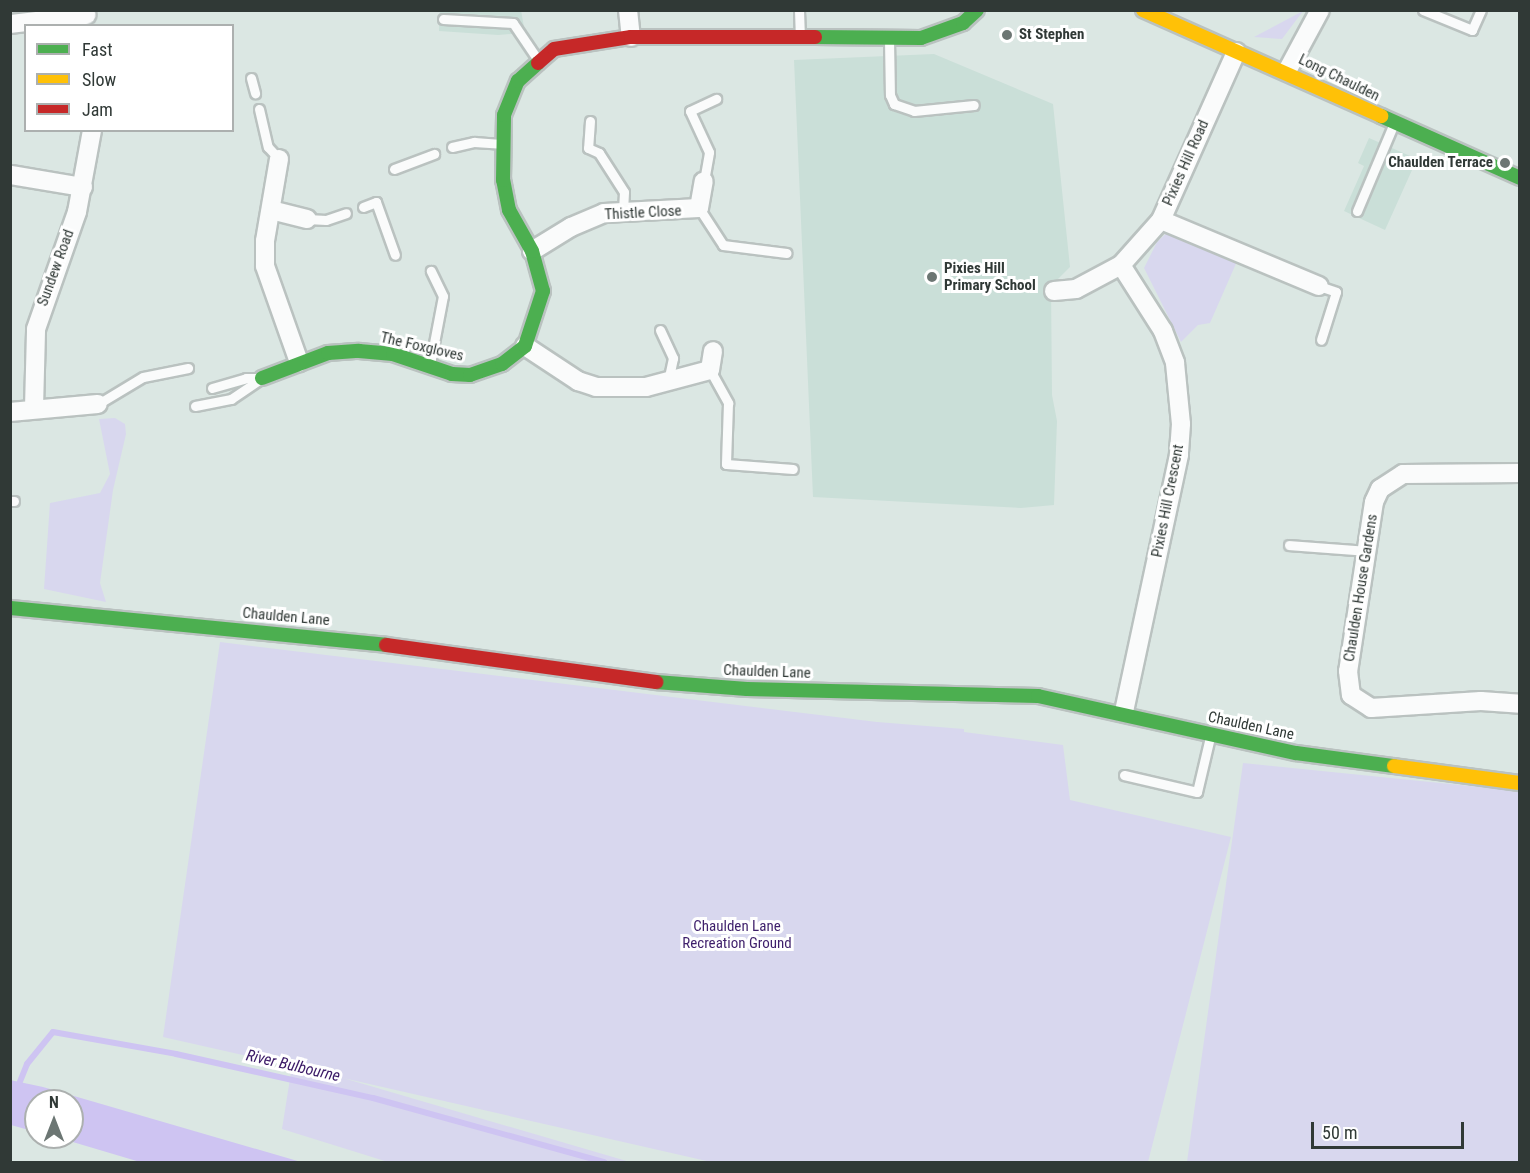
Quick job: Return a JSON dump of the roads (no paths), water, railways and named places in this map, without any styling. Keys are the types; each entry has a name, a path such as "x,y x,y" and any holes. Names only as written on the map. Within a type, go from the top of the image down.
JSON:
{"street":[{"path":"628,10 631,37"},
{"path":"713,351 710,370 646,387 596,387 579,381 525,346 535,324 543,291 532,251 509,210 501,144 504,115 511,93 538,60 573,44 631,37 800,35 889,38 941,33 977,10"},
{"name":"Long Chaulden","path":"1143,10 1236,52 1287,71 1394,123 1520,178"},
{"path":"1287,71 1320,10"},
{"path":"10,24 87,17"},
{"name":"Pixies Hill Road","path":"1054,291 1076,289 1120,265 1161,220 1236,52"},
{"name":"Sundew Road","path":"34,408 36,329 83,187 92,132"},
{"path":"279,159 265,267 299,362"},
{"path":"11,175 83,187"},
{"name":"Thistle Close","path":"532,251 588,218 623,211 699,208 704,181"},
{"path":"271,210 307,219"},
{"path":"1161,220 1319,285"},
{"name":"Pixies Hill Crescent","path":"1120,265 1147,302 1171,352 1181,424 1179,455 1124,712"},
{"name":"The Foxgloves","path":"262,378 299,362 328,353 359,351 393,354 452,374 486,372 525,346"},
{"path":"10,412 34,408 98,404"},
{"name":"Chaulden House Gardens","path":"1520,473 1403,474 1392,478 1374,502 1348,671 1352,695 1359,702 1387,710 1481,701 1520,704"},
{"name":"Chaulden Lane","path":"10,608 341,639 530,663 624,680 747,689 1038,696 1124,712 1210,735 1308,755 1520,783"}],"lane":[{"path":"799,10 800,35"},
{"path":"1423,10 1472,30 1481,10"},
{"path":"443,20 513,23 538,60"},
{"path":"889,38 890,95 894,104 914,111 974,105"},
{"path":"250,78 255,93"},
{"path":"704,181 709,152 690,111 716,99"},
{"path":"258,109 268,147 279,159"},
{"path":"590,121 588,148 599,153 624,192 623,211"},
{"path":"1357,211 1394,123"},
{"path":"452,147 474,142 501,144"},
{"path":"394,169 434,154"},
{"path":"363,207 376,202 395,255"},
{"path":"699,208 723,245 787,253"},
{"path":"307,219 326,220 346,213"},
{"path":"430,366 443,296 431,271"},
{"path":"1319,285 1336,292 1321,340"},
{"path":"660,330 673,358 668,381"},
{"path":"98,404 143,377 188,368"},
{"path":"710,370 728,403 726,464 793,469"},
{"path":"212,388 246,378 262,378"},
{"path":"195,406 231,399 262,378"},
{"path":"1289,545 1367,551"},
{"path":"1124,775 1197,792 1210,735"}],"waterway":[{"name":"River Bulbourne","path":"17,1089 27,1064 53,1032 176,1054 373,1098 604,1162"}],"place":[{"name":"St Stephen","path":"1007,35"},
{"name":"Chaulden Terrace","path":"1505,163"},
{"name":"Pixies Hill Primary School","path":"932,277"}],"park label":[{"name":"Chaulden Lane Recreation Ground","path":"737,934"}]}
